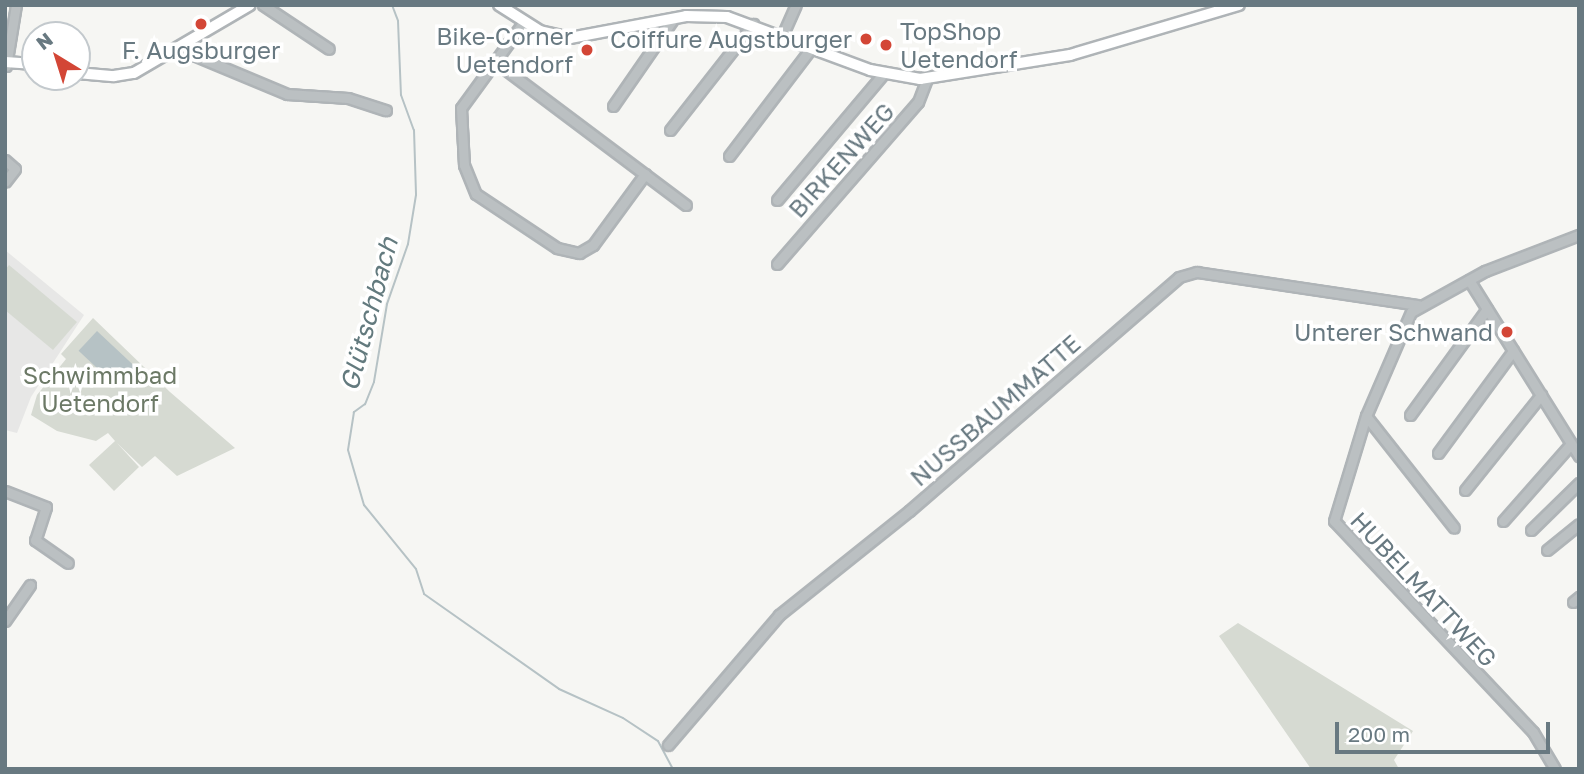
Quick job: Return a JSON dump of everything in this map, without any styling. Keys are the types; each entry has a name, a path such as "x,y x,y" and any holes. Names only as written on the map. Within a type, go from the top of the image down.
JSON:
{"main road":[{"path":"91,74 128,75 250,5"},
{"path":"499,5 523,23 549,35 575,38 674,18 716,16 753,24 883,74 927,79 1070,55 1239,5"}],"street":[{"path":"6,64 16,5"},
{"path":"263,5 329,49"},
{"path":"782,36 796,5"},
{"path":"613,106 674,18"},
{"path":"523,23 466,98 461,115 466,176 484,200 557,248 579,253 593,244 645,174"},
{"path":"670,130 753,24"},
{"path":"184,44 196,56 287,94 348,98 386,110"},
{"path":"729,156 812,47"},
{"path":"494,61 686,205"},
{"path":"776,200 883,74"},
{"name":"BIRKENWEG","path":"778,264 918,102 927,79"},
{"path":"5,160 15,169 5,182"},
{"path":"1454,528 1366,416 1396,340 1418,304 1469,280 1579,236"},
{"name":"NUSSBAUMMATTE","path":"668,745 779,615 909,511 1179,277 1191,272 1228,275 1418,304"},
{"path":"1469,280 1579,456"},
{"path":"1410,415 1487,309"},
{"path":"1438,453 1513,351"},
{"path":"1465,490 1541,395"},
{"name":"HUBELMATTWEG","path":"1366,416 1335,525 1533,732 1555,769"},
{"path":"1503,520 1571,444"},
{"path":"1531,530 1579,483"},
{"path":"5,491 47,507 34,540 68,563"},
{"path":"1547,550 1579,524"},
{"path":"5,621 30,585"}],"shaded area":[{"path":"5,250 84,315 31,397 17,433 5,430"},
{"path":"97,331 136,367 117,387 79,351"}],"green space":[{"path":"9,265 77,322 53,350 5,310 5,270"},
{"name":"Schwimmbad Uetendorf","path":"93,318 170,392 235,448 177,476 155,456 142,467 117,443 139,467 114,491 89,465 115,441 108,433 96,441 57,431 31,415 37,395 66,359 61,354"},
{"path":"1238,623 1413,731 1394,760 1399,769 1311,769 1219,636"}],"waterway":[{"name":"Glütschbach","path":"392,5 398,21 401,95 414,130 416,195 408,244 387,304 374,382 365,404 354,412 348,450 364,505 416,569 424,594 559,689 623,718 658,741 673,769"}],"place":[{"name":"F. Augsburger","path":"201,24"},
{"name":"Coiffure Augstburger","path":"866,39"},
{"name":"TopShop Uetendorf","path":"886,45"},
{"name":"Bike-Corner Uetendorf","path":"587,50"},
{"name":"Unterer Schwand","path":"1507,332"}]}
